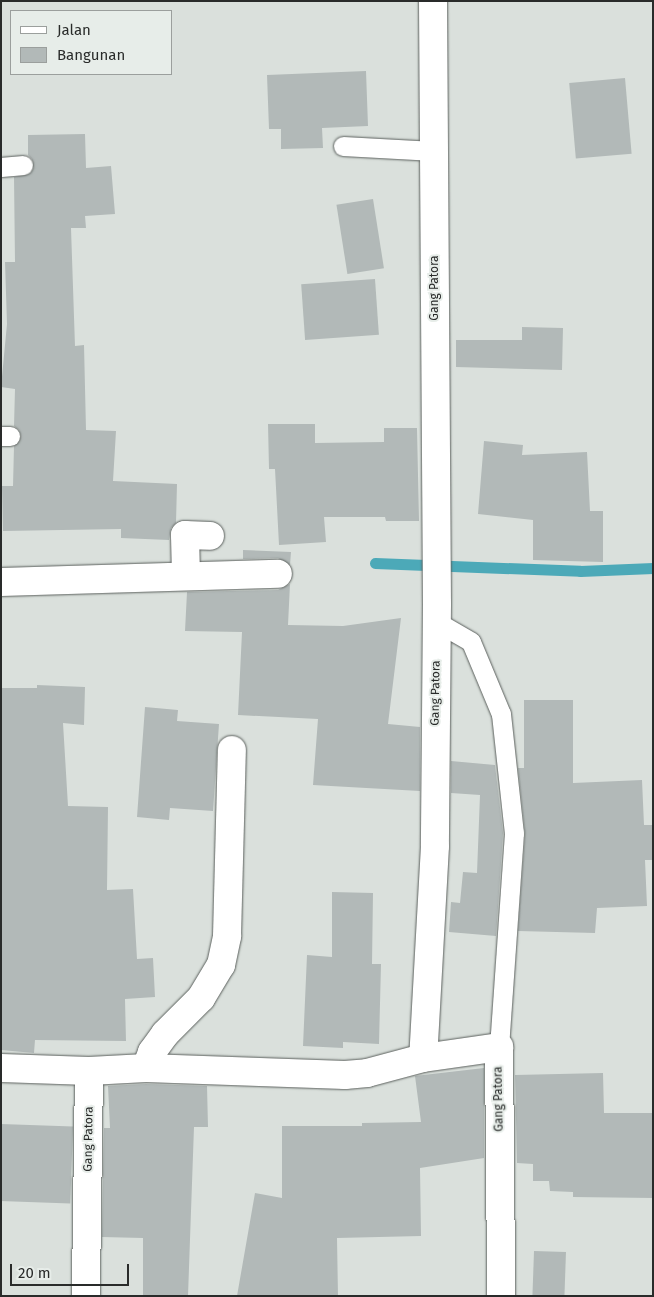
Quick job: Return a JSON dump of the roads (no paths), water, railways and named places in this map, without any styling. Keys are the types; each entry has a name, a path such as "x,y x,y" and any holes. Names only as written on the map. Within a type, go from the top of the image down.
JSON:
{"street":[{"name":"Gang Patora","path":"423,1058 435,846 437,622 433,1"},
{"path":"186,576 185,535 210,536"},
{"path":"1,582 278,574"},
{"path":"146,1068 152,1052 166,1034 201,998 221,966 226,936 232,750"},
{"name":"Gang Patora","path":"498,1047 501,1296"},
{"path":"1,1068 90,1071 146,1068 345,1075 367,1072 423,1058 498,1047"},
{"name":"Gang Patora","path":"86,1296 90,1071"}],"lane":[{"path":"343,146 434,151"},
{"path":"1,167 23,165"},
{"path":"437,622 472,642 501,714 514,833 498,1047"}],"waterway":[{"path":"375,563 580,571 653,568"}]}
